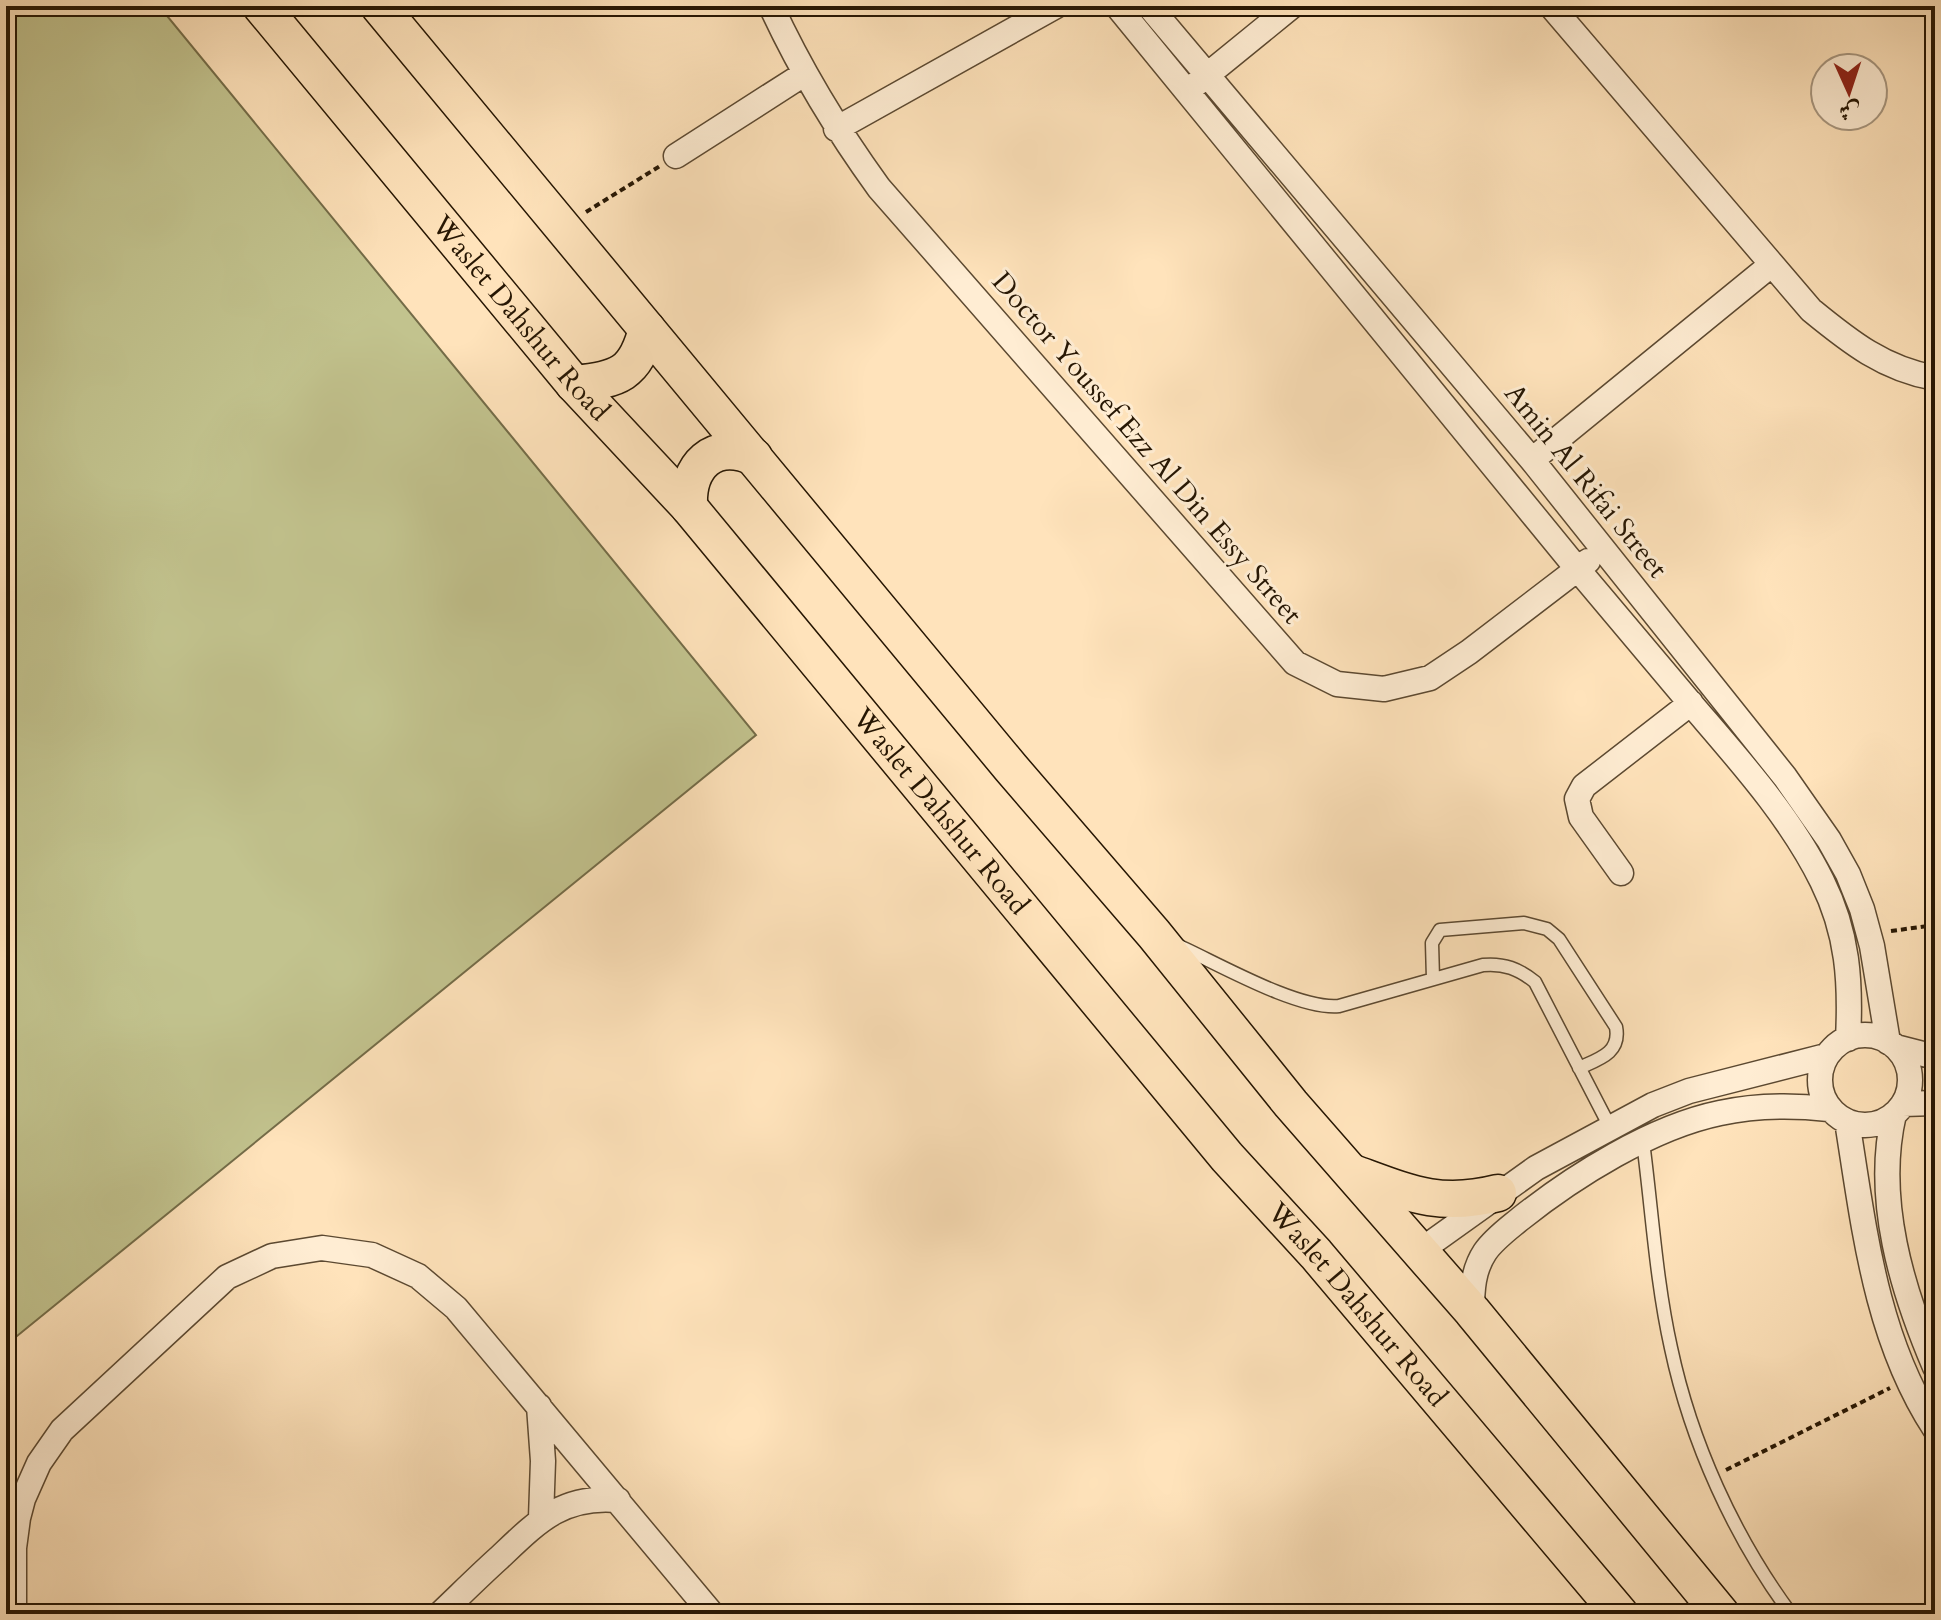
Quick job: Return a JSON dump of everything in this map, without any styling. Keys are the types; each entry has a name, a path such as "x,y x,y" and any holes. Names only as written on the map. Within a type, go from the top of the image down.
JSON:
{"main road":[{"name":"Waslet Dahshur Road","path":"261,6 574,384 689,507 1227,1157 1316,1254 1620,1614"},
{"path":"379,6 1011,768 1154,934 1348,1171 1472,1311 1721,1614"},
{"path":"574,384 606,380 625,372 639,357 647,329"},
{"path":"689,507 688,490 697,467 716,453 741,451 754,457"},
{"path":"1348,1171 1432,1199 1454,1201 1498,1193"}],"street":[{"name":"Doctor Youssef Ezz Al Din Essy Street","path":"771,6 804,74 836,129 879,188 1295,663 1337,684 1384,689 1430,678 1603,550"},
{"path":"836,129 1056,6"},
{"path":"1117,6 1577,569 1766,794 1806,852 1824,884 1837,917 1846,952 1850,987 1848,1039"},
{"name":"Amin Al Rifai Street","path":"1149,6 1532,460 1750,731 1829,840 1848,874 1868,934 1892,1045"},
{"path":"1187,91 1292,6"},
{"path":"1551,6 1811,310 1856,347 1909,374 1935,378"},
{"path":"676,156 804,74"},
{"path":"1532,460 1771,265"},
{"path":"1621,873 1581,817 1577,799 1584,786 1691,703"},
{"path":"1935,1057 1892,1045 1876,1036 1861,1035 1836,1045 1826,1056 1819,1083 1822,1097 1838,1115 1883,1318 1907,1379 1935,1429"},
{"path":"1892,1045 1908,1068 1910,1081 1898,1109 1886,1163 1894,1236 1904,1284 1935,1367"},
{"path":"1420,1251 1536,1168 1653,1105 1689,1091 1826,1056"},
{"path":"1772,1068 1781,1085 1777,1105"},
{"path":"1472,1311 1476,1270 1485,1251 1499,1236 1552,1193 1643,1142 1717,1113 1777,1105 1838,1115 1871,1125 1898,1109 1935,1103"},
{"path":"1536,1168 1552,1193"},
{"path":"14,1614 10,1549 12,1519 39,1463 62,1430 227,1277 272,1256 322,1248 372,1255 418,1276 456,1308 712,1614"},
{"path":"539,1406 543,1461 541,1518"},
{"path":"440,1614 541,1518 579,1501 600,1498 618,1500"}],"lane":[{"path":"1433,979 1432,943 1440,930 1524,923 1547,929 1559,939 1616,1027 1616,1043 1610,1053 1579,1068"},
{"path":"1154,934 1297,1000 1321,1007 1339,1006 1494,964 1516,969 1535,982 1610,1127"},
{"path":"1643,1142 1670,1346 1693,1428 1713,1477 1762,1570 1791,1614"}],"path":[{"path":"564,227 676,156"},
{"path":"1868,934 1935,925"},
{"path":"1713,1477 1907,1379"}],"green space":[{"path":"6,6 159,6 756,735 6,1345"}]}
